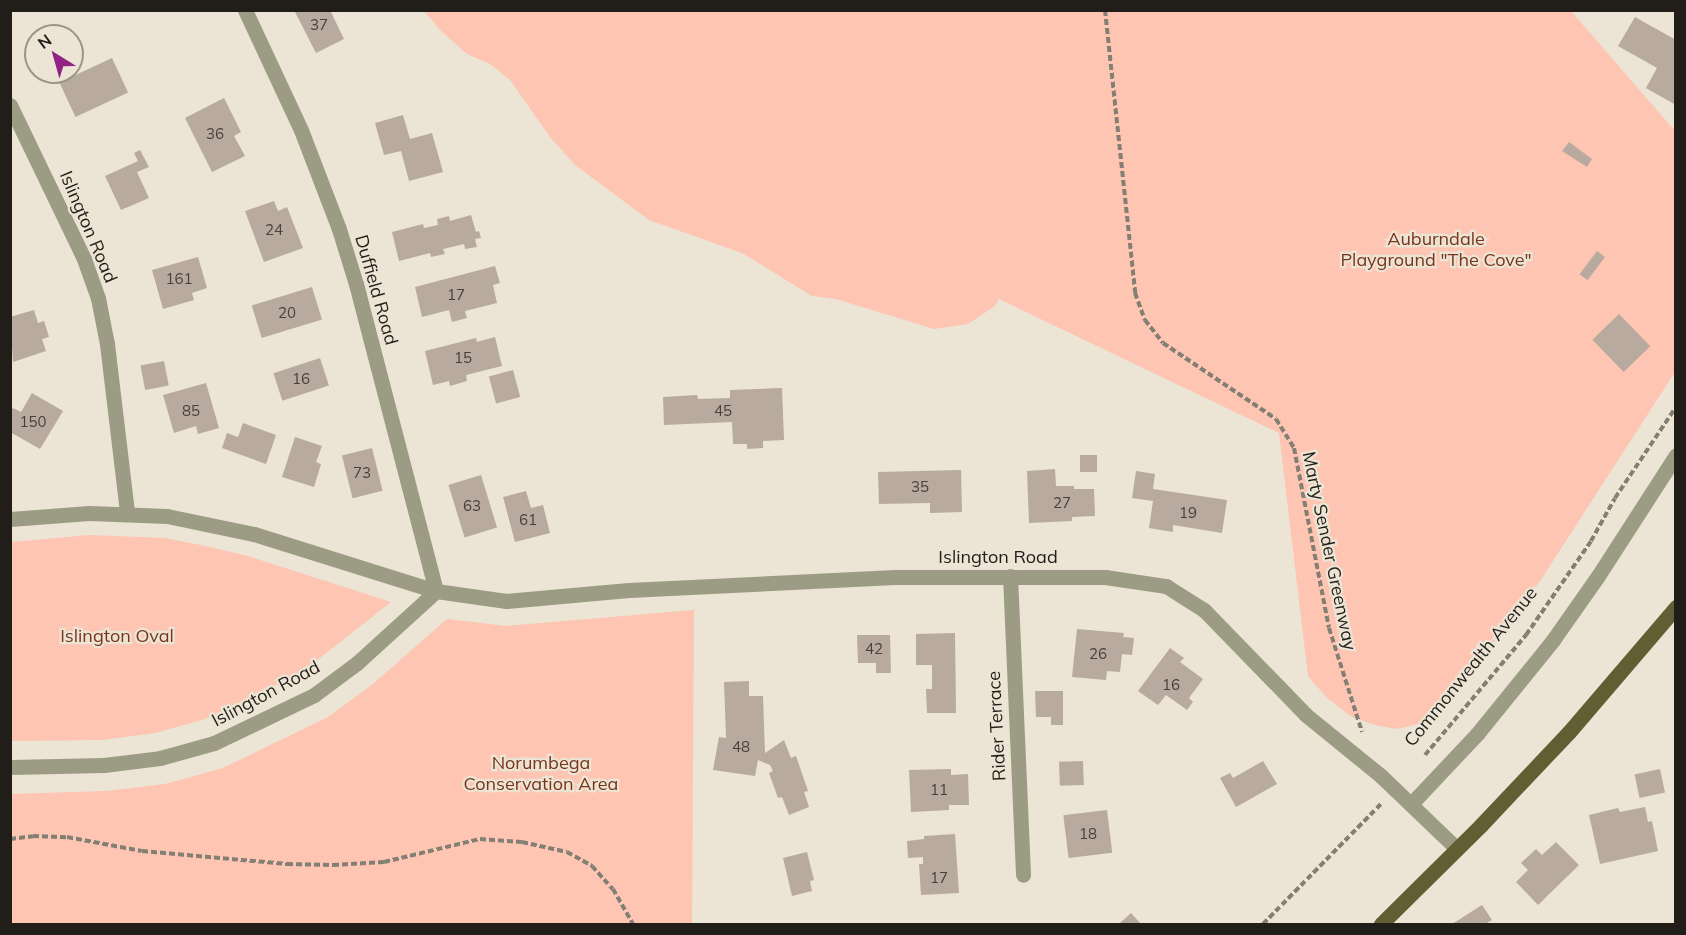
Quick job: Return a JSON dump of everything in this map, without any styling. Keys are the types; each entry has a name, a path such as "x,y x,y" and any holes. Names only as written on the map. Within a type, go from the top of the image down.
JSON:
{"main road":[{"path":"1381,924 1457,849 1569,732 1676,607"}],"street":[{"name":"Duffield Road","path":"245,10 301,130 339,229 356,284 436,591"},
{"name":"Islington Road","path":"10,105 84,259 98,298 127,512"},
{"path":"1411,804 1491,718 1553,640 1598,576 1676,455"},
{"name":"Islington Road","path":"10,519 127,512 167,516 254,534 436,591 506,601 741,584 895,577 1010,576 1136,580 1166,586 1184,596 1218,624 1306,715 1374,770 1457,849"},
{"name":"Rider Terrace","path":"1010,576 1023,875"},
{"name":"Islington Road","path":"10,767 104,765 160,758 214,743 314,694 357,663 436,591"}],"path":[{"name":"Marty Sender Greenway","path":"1105,10 1136,293 1144,321 1163,344 1276,419 1294,448 1329,628 1374,770"},
{"name":"Commonwealth Avenue","path":"1424,757 1536,622 1592,541 1615,498 1676,406"},
{"path":"1263,924 1395,789"},
{"path":"10,839 33,836 66,837 142,851 287,864 333,865 384,862 480,840 522,842 567,852 592,866 614,889 633,924"}],"green space":[{"name":"Auburndale Playground \"The Cove\"","path":"424,11 1571,11 1675,131 1675,372 1540,581 1460,687 1443,707 1423,723 1397,729 1375,725 1352,717 1327,698 1308,676 1279,433 999,299 995,306 968,324 934,329 836,299 812,296 742,253 649,220 575,165 550,137 510,80 490,64 467,54 441,31"},
{"name":"Islington Oval","path":"90,535 164,538 201,545 248,556 391,602 301,673 205,719 155,733 102,740 11,741 11,542"},
{"name":"Norumbega Conservation Area","path":"694,610 692,924 11,924 11,794 106,791 165,784 223,768 328,717 373,684 447,619 506,626"}],"building":[{"path":"294,10 330,10 344,39 316,53"},
{"path":"1635,17 1676,40 1676,105 1646,88 1657,68 1618,46"},
{"path":"112,58 128,92 75,117 60,84 84,84 84,71"},
{"path":"224,98 241,132 234,136 245,156 212,172 185,118"},
{"path":"403,115 410,139 432,133 443,172 409,181 401,151 384,155 375,123"},
{"path":"1569,142 1592,159 1587,167 1562,151"},
{"path":"140,150 149,167 137,172 149,198 121,210 105,176 138,161 134,153"},
{"path":"274,201 278,211 287,207 303,248 264,262 245,211"},
{"path":"471,215 476,232 479,231 481,238 475,239 477,247 465,249 464,244 443,249 445,254 431,257 430,253 399,261 392,232 423,224 424,228 438,225 437,219 449,216 450,221"},
{"path":"1597,251 1605,257 1588,280 1580,274"},
{"path":"198,257 207,288 192,293 194,300 163,309 152,270"},
{"path":"495,266 500,283 493,285 497,303 465,311 467,318 452,322 449,310 422,317 415,287"},
{"path":"312,287 322,320 262,338 252,305"},
{"path":"34,310 38,323 44,321 49,337 42,339 46,351 13,362 10,317"},
{"path":"1619,314 1650,346 1624,372 1592,340"},
{"path":"495,337 502,366 466,375 467,381 450,386 449,381 433,385 425,351 476,338 477,342"},
{"path":"320,358 329,386 282,401 273,373"},
{"path":"164,361 169,386 145,390 140,366"},
{"path":"513,370 520,397 496,404 489,376"},
{"path":"206,383 219,428 198,434 196,426 174,433 163,395"},
{"path":"782,388 784,440 763,441 763,448 747,449 747,444 733,444 732,422 664,425 663,397 697,395 698,399 730,398 730,390"},
{"path":"32,393 63,411 40,449 10,432 10,412 13,408 21,412"},
{"path":"243,423 276,435 266,464 222,448 227,433 238,437"},
{"path":"295,437 322,446 316,462 321,464 314,487 282,477"},
{"path":"372,448 383,491 353,498 342,455"},
{"path":"1080,455 1097,455 1097,472 1080,472"},
{"path":"1055,469 1056,486 1094,489 1095,516 1072,517 1072,521 1029,523 1027,471"},
{"path":"961,470 962,512 930,513 930,503 879,504 878,472"},
{"path":"1136,471 1155,474 1153,489 1227,500 1222,533 1173,525 1173,532 1149,528 1153,501 1132,498"},
{"path":"481,475 497,528 465,538 448,485"},
{"path":"526,491 531,508 543,505 550,533 515,542 503,497"},
{"path":"1077,629 1124,633 1123,637 1134,638 1132,655 1122,654 1120,672 1107,671 1106,680 1072,677"},
{"path":"955,633 956,713 927,713 926,689 932,689 932,665 916,665 916,634"},
{"path":"857,635 890,635 891,673 876,673 876,663 858,663"},
{"path":"1170,648 1184,658 1180,662 1203,679 1189,698 1193,702 1187,710 1166,695 1158,705 1138,691"},
{"path":"749,681 749,696 763,696 765,753 784,740 791,758 796,756 808,791 804,792 809,807 789,815 782,797 778,798 769,773 773,771 770,765 758,760 755,776 713,770 719,737 726,738 724,682"},
{"path":"1035,691 1063,691 1063,725 1051,725 1051,717 1036,717"},
{"path":"1083,761 1084,785 1060,786 1059,762"},
{"path":"1263,761 1277,784 1236,807 1220,778 1230,773 1233,778"},
{"path":"951,769 951,775 968,774 969,805 949,805 949,810 911,812 909,770"},
{"path":"1660,769 1665,792 1640,798 1635,774"},
{"path":"1645,807 1648,822 1652,821 1658,851 1600,864 1589,815 1618,808 1620,812"},
{"path":"1107,810 1112,853 1069,858 1063,815"},
{"path":"955,834 959,893 921,895 919,864 923,864 923,857 908,858 907,841 924,839 924,836"},
{"path":"1556,842 1579,865 1538,905 1516,882 1528,870 1521,863 1536,849 1542,855"},
{"path":"807,852 814,880 810,881 812,891 792,896 783,858"},
{"path":"1482,905 1492,920 1485,924 1452,924"},
{"path":"1131,913 1141,924 1119,924"}]}
